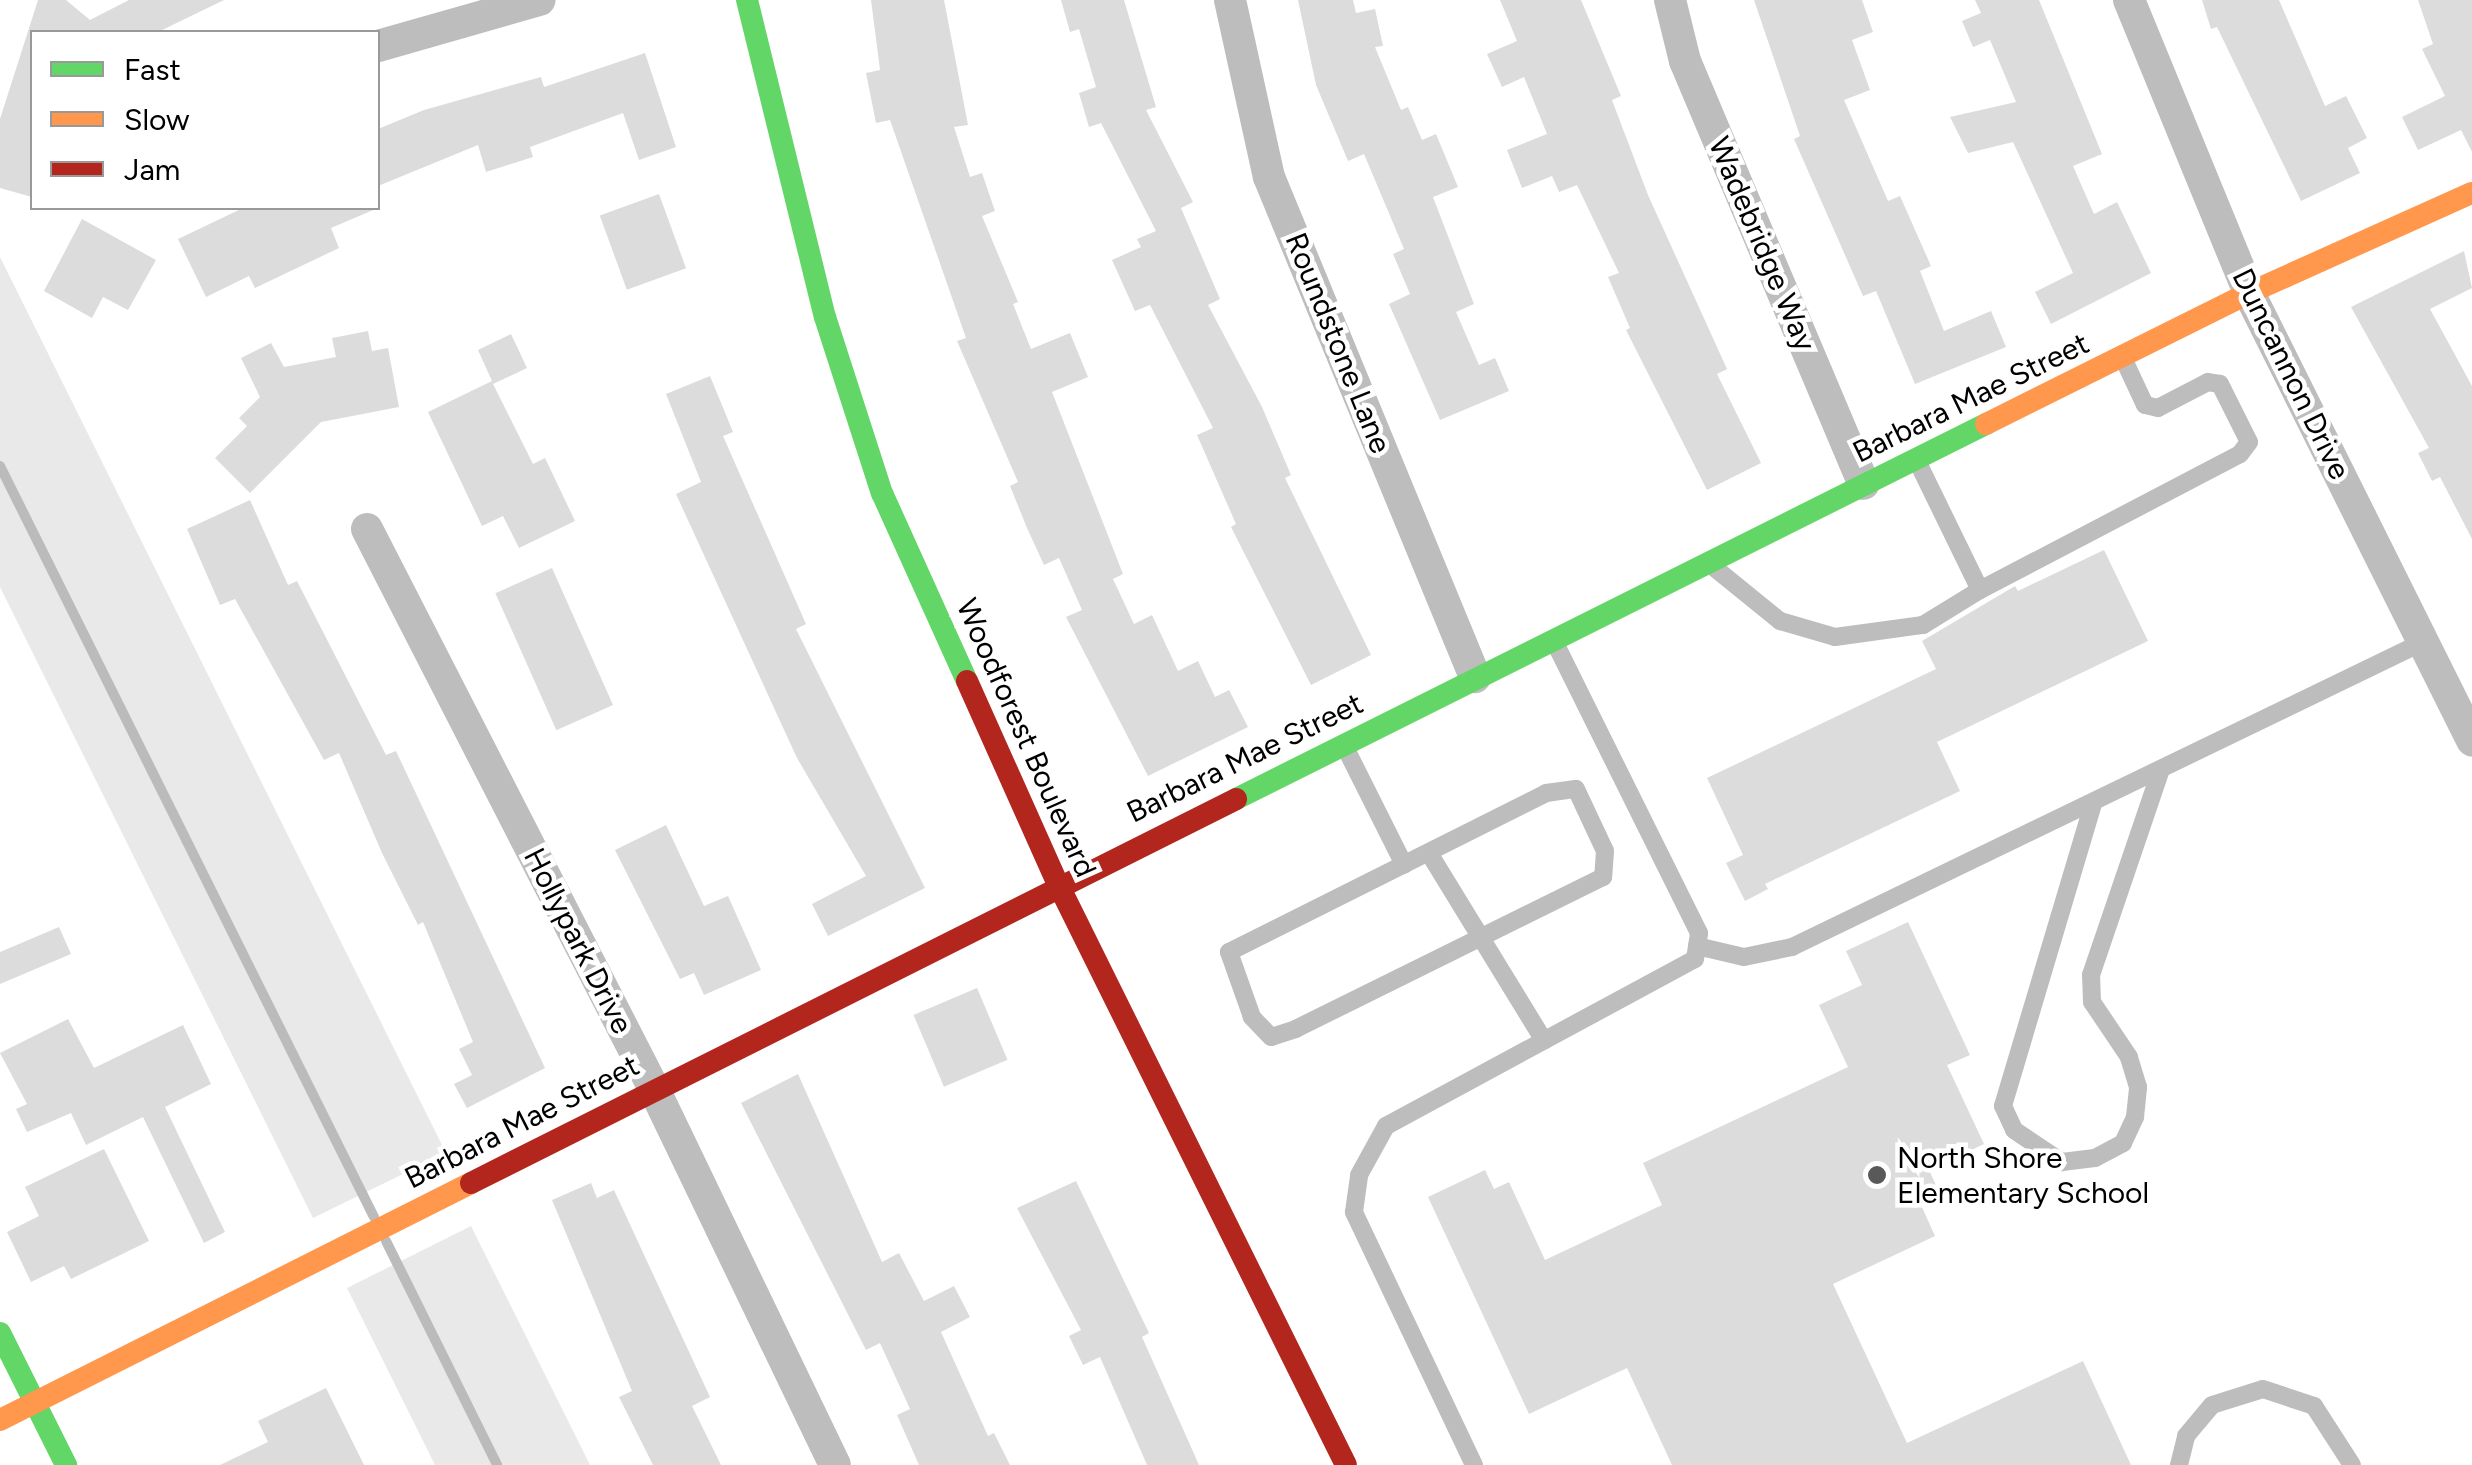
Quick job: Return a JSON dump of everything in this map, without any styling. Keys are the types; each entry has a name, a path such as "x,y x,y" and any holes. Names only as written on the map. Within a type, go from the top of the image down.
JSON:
{"street":[{"path":"380,45 540,0"},
{"name":"Woodforest Boulevard","path":"747,0 820,298 882,493 1058,884 1346,1465"},
{"name":"Roundstone Lane","path":"1230,0 1269,177 1475,677"},
{"name":"Wadebridge Way","path":"1670,0 1684,60 1864,484"},
{"name":"Duncannon Drive","path":"2129,0 2249,294 2472,740"},
{"name":"Barbara Mae Street","path":"0,1420 1475,677 1711,565 1864,484 2249,294 2472,193"},
{"name":"Hollypark Drive","path":"368,529 654,1089 835,1465"},
{"path":"0,1333 66,1465"}],"lane":[{"path":"1711,565 1780,621 1835,637 1924,625 1980,590 2240,454 2249,442 2220,384 2208,382 2158,408 2145,405 2122,356"},
{"path":"1916,459 1980,590"},
{"path":"1474,1465 1354,1212 1359,1175 1386,1126 1694,959 1700,934 1680,884 1553,640"},
{"path":"1697,946 1770,956 2160,772 2423,642"},
{"path":"1343,743 1404,865"},
{"path":"2093,804 2003,1106 2014,1130 2062,1162 2095,1158 2123,1144 2135,1117 2138,1087 2129,1057 2092,1002 2091,975 2160,772"},
{"path":"1576,789 1605,851 1603,877 1271,1037 1252,1017 1229,952 1428,854 1546,793 1576,789"},
{"path":"1428,854 1476,939 1503,968 1544,1041"},
{"path":"2179,1465 2186,1436 2212,1405 2263,1389 2314,1406 2352,1465"}],"shaded area":[{"path":"0,257 446,1153 313,1218 0,587"},
{"path":"471,1226 590,1465 435,1465 347,1288"}],"building":[{"path":"38,0 66,0 90,20 129,0 224,0 162,30 30,30 30,196 0,188 0,119"},
{"path":"871,0 944,0 968,125 954,127 970,177 982,173 995,211 982,216 1018,302 1013,304 1031,349 1070,333 1088,377 1052,392 1123,574 1113,579 1134,624 1152,615 1178,671 1198,661 1215,697 1229,690 1248,727 1148,776 1066,617 1082,610 1059,558 1044,565 1027,528 1010,486 1018,482 957,341 966,338 890,120 876,123 866,73 880,70"},
{"path":"1061,0 1124,0 1156,107 1146,110 1193,202 1181,208 1220,299 1208,305 1262,407 1291,475 1285,478 1371,655 1311,685 1231,527 1236,524 1197,435 1213,428 1150,305 1135,311 1112,260 1141,247 1137,239 1156,231 1101,123 1089,127 1079,93 1096,87 1079,29 1070,32"},
{"path":"1298,0 1353,0 1356,13 1375,9 1383,46 1375,47 1401,110 1408,107 1422,140 1436,134 1458,187 1433,197 1474,304 1456,312 1479,365 1495,358 1509,391 1440,420 1389,304 1410,294 1393,254 1404,249 1364,154 1348,161 1316,85"},
{"path":"1500,0 1581,0 1621,96 1612,100 1648,195 1727,369 1717,374 1761,463 1707,490 1626,330 1630,328 1608,277 1619,273 1577,185 1559,192 1552,176 1522,188 1507,150 1547,134 1524,77 1502,87 1487,54 1517,41"},
{"path":"1754,0 1862,0 1873,32 1852,40 1870,90 1844,100 1888,201 1900,196 1931,266 1920,271 1944,331 1991,311 2006,347 1915,384 1876,291 1863,296 1794,139 1800,136"},
{"path":"1975,0 2039,0 2102,154 2073,166 2094,214 2117,202 2151,273 2051,324 2035,292 2073,273 2013,142 1968,153 1950,117 2016,102 1990,40 1973,47 1962,21 1981,13"},
{"path":"2202,0 2279,0 2325,106 2346,96 2367,138 2348,148 2360,173 2301,201 2217,27 2211,29"},
{"path":"2418,0 2472,0 2472,152 2461,130 2418,150 2402,117 2445,96 2422,49 2433,44"},
{"path":"645,53 676,147 639,160 623,113 530,147 533,157 486,172 478,145 380,185 380,128 424,110 541,77 544,87"},
{"path":"659,194 686,268 627,290 600,216"},
{"path":"239,210 373,210 331,228 339,248 255,288 249,276 206,297 178,239"},
{"path":"82,219 156,260 128,310 103,297 92,318 44,291"},
{"path":"2464,251 2472,288 2430,309 2472,386 2472,539 2440,477 2432,481 2418,453 2429,448 2351,307"},
{"path":"368,331 372,351 388,348 399,407 321,422 250,493 215,458 247,426 239,418 260,397 241,358 271,343 284,367 336,357 332,338"},
{"path":"511,334 527,368 493,384 533,464 545,458 575,521 519,548 503,516 482,526 428,412 492,381 478,350"},
{"path":"710,376 733,432 723,436 806,624 796,629 925,888 828,936 812,904 866,876 797,758 676,494 701,482 666,394"},
{"path":"250,500 288,585 297,581 386,755 396,751 545,1068 467,1108 454,1084 472,1075 459,1049 473,1042 423,922 418,925 382,853 339,753 324,760 235,599 220,605 187,529"},
{"path":"2104,550 2148,641 1937,742 1960,791 1765,884 1768,889 1745,901 1726,863 1743,855 1707,778 1936,669 1922,641 2015,586 2018,591"},
{"path":"552,568 613,705 556,730 495,593"},
{"path":"666,825 704,906 728,896 761,970 704,995 694,973 680,979 615,850"},
{"path":"1908,922 1970,1055 1947,1065 1984,1144 1929,1170 1937,1187 1917,1196 1935,1236 1833,1284 1907,1443 2083,1361 2131,1465 1672,1465 1627,1368 1529,1414 1428,1197 1485,1170 1494,1189 1509,1182 1545,1260 1662,1205 1643,1163 1848,1067 1819,1005 1862,985 1846,951"},
{"path":"59,927 71,954 0,984 0,952"},
{"path":"977,988 1007,1060 944,1087 913,1015"},
{"path":"68,1019 94,1068 183,1025 211,1084 165,1107 225,1232 204,1243 143,1117 86,1145 71,1113 27,1132 16,1109 27,1104 0,1053"},
{"path":"798,1074 882,1262 899,1253 924,1301 954,1286 970,1317 941,1332 988,1436 994,1433 1010,1465 919,1465 897,1415 910,1409 880,1343 866,1350 741,1103"},
{"path":"104,1149 149,1241 71,1279 64,1266 31,1282 7,1232 39,1216 25,1187"},
{"path":"1076,1181 1149,1333 1142,1337 1199,1465 1147,1465 1100,1357 1083,1365 1069,1336 1081,1330 1017,1208"},
{"path":"591,1183 597,1198 614,1190 710,1397 692,1406 721,1465 653,1465 619,1397 632,1391 552,1200"},
{"path":"326,1388 364,1465 220,1465 268,1442 258,1421"}],"waterway":[{"path":"0,466 374,1217"},
{"path":"386,1241 497,1465"}],"traffic: fast":[{"path":"747,0 825,317 882,493 967,681"},
{"path":"1236,799 1986,424"},
{"path":"0,1333 66,1465"}],"traffic: slow":[{"path":"1986,424 2249,293 2472,193"},
{"path":"0,1420 471,1183"}],"traffic: jam":[{"path":"967,681 1058,884 1346,1465"},
{"path":"471,1183 1236,799"}],"place":[{"name":"North Shore Elementary School","path":"1877,1175"}]}
